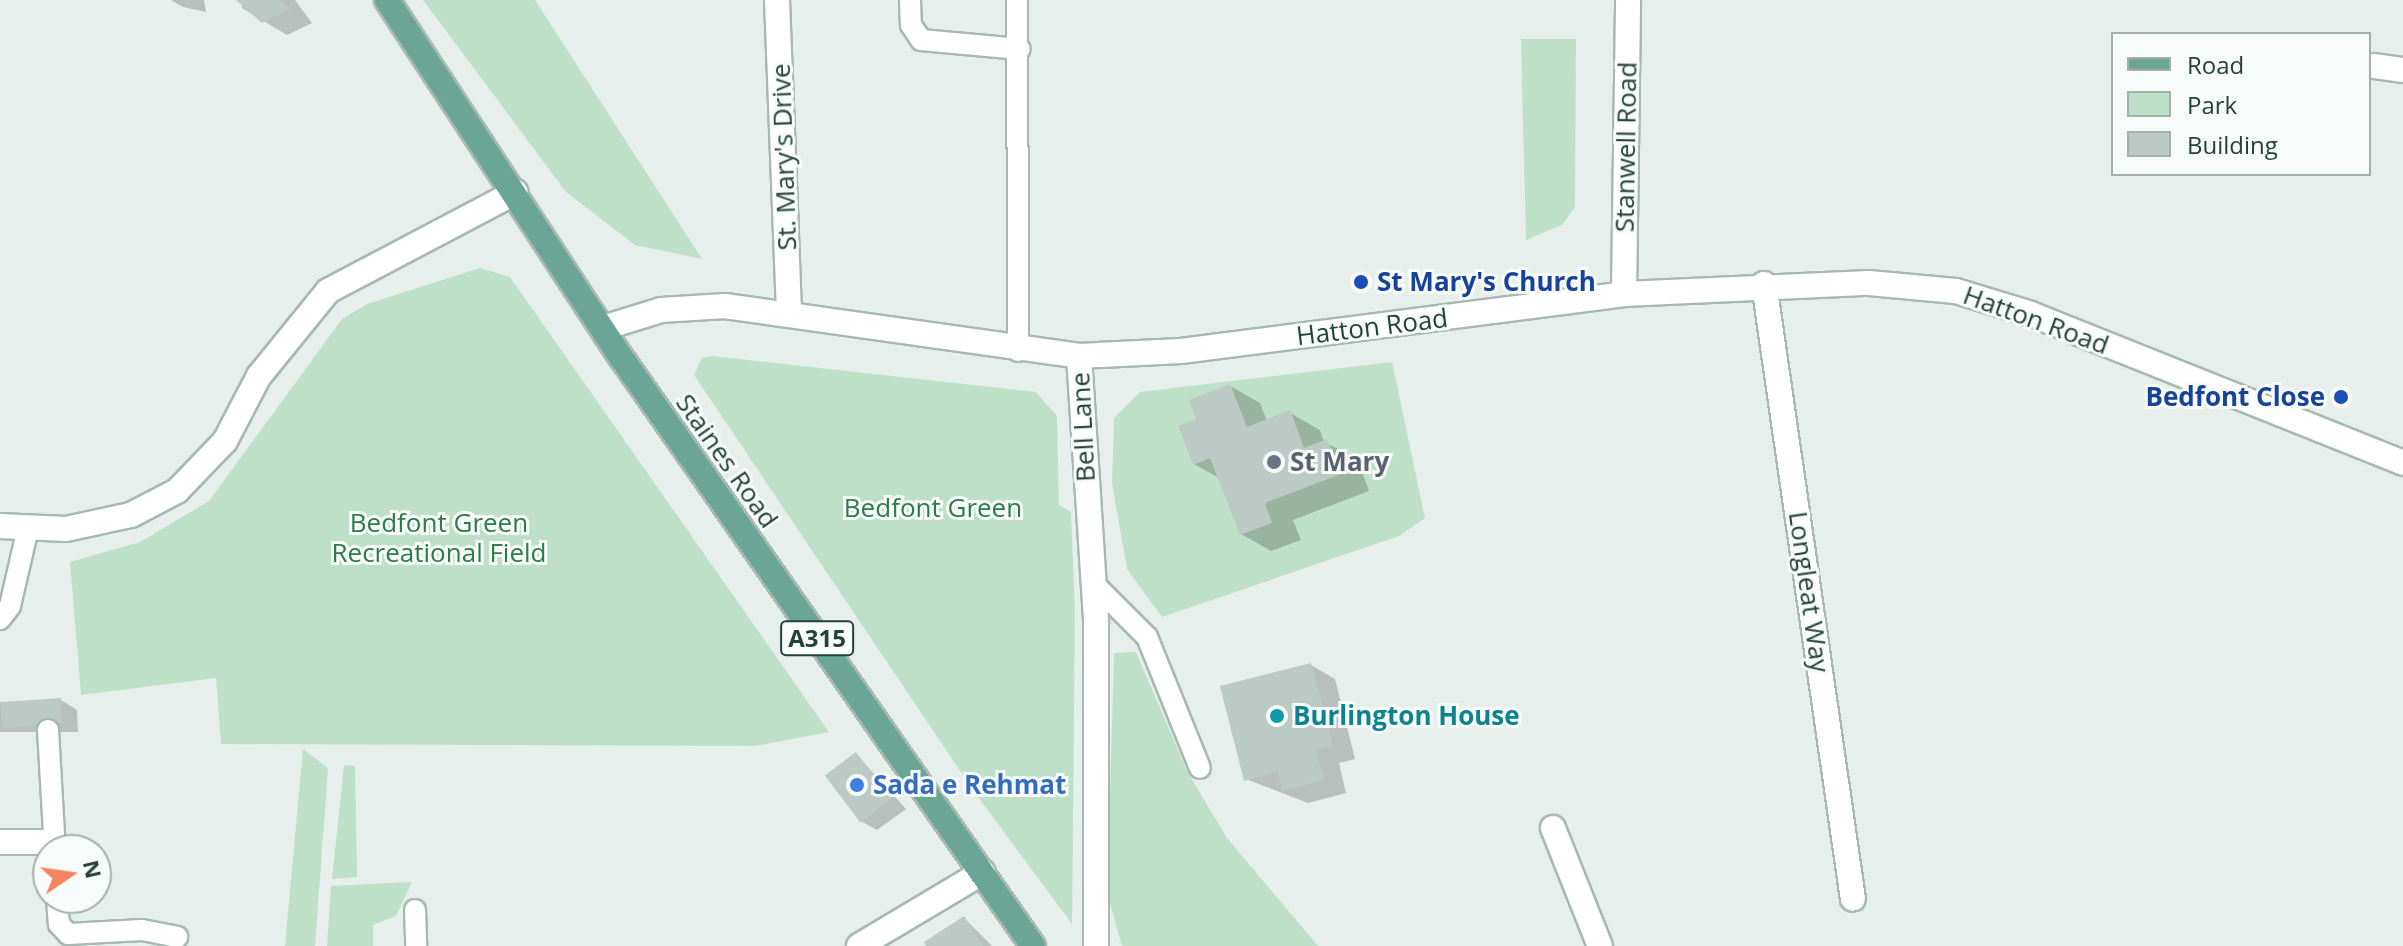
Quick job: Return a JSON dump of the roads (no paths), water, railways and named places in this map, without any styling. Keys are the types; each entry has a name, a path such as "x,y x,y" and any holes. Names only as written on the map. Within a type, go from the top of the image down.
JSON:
{"main road":[{"name":"Staines Road","path":"387,0 603,328 1033,946"}],"street":[{"name":"St. Mary's Drive","path":"777,0 789,313"},
{"name":"Stanwell Road","path":"1624,294 1628,0"},
{"path":"2374,66 2403,70"},
{"path":"0,526 66,529 131,515 177,491 225,441 259,376 328,291 516,192"},
{"name":"Hatton Road","path":"603,328 661,310 725,306 789,313 1018,351 1079,356 1181,351 1624,294 1764,284 1956,291 2403,463"},
{"name":"Longleat Way","path":"1764,284 1853,899"},
{"name":"Bell Lane","path":"1079,356 1095,585 1096,946"},
{"path":"1553,828 1600,946"},
{"path":"0,842 32,844"},
{"path":"859,946 983,872"}],"lane":[{"path":"910,0 911,25 921,40 1020,49"},
{"path":"1017,0 1020,49 1012,144 1018,351"},
{"path":"0,619 10,606 28,528"},
{"path":"1095,585 1147,637 1200,768"},
{"path":"48,730 54,834"},
{"path":"415,910 416,946"},
{"path":"58,914 59,924 68,934 142,930 177,937"}],"place":[{"name":"St Mary's Church","path":"1361,282"},
{"name":"Bedfont Close","path":"2341,397"},
{"name":"St Mary","path":"1274,462"},
{"name":"Burlington House","path":"1277,716"},
{"name":"Sada e Rehmat","path":"857,785"}],"park label":[{"name":"Bedfont Green","path":"933,508"},
{"name":"Bedfont Green Recreational Field","path":"439,538"}]}
